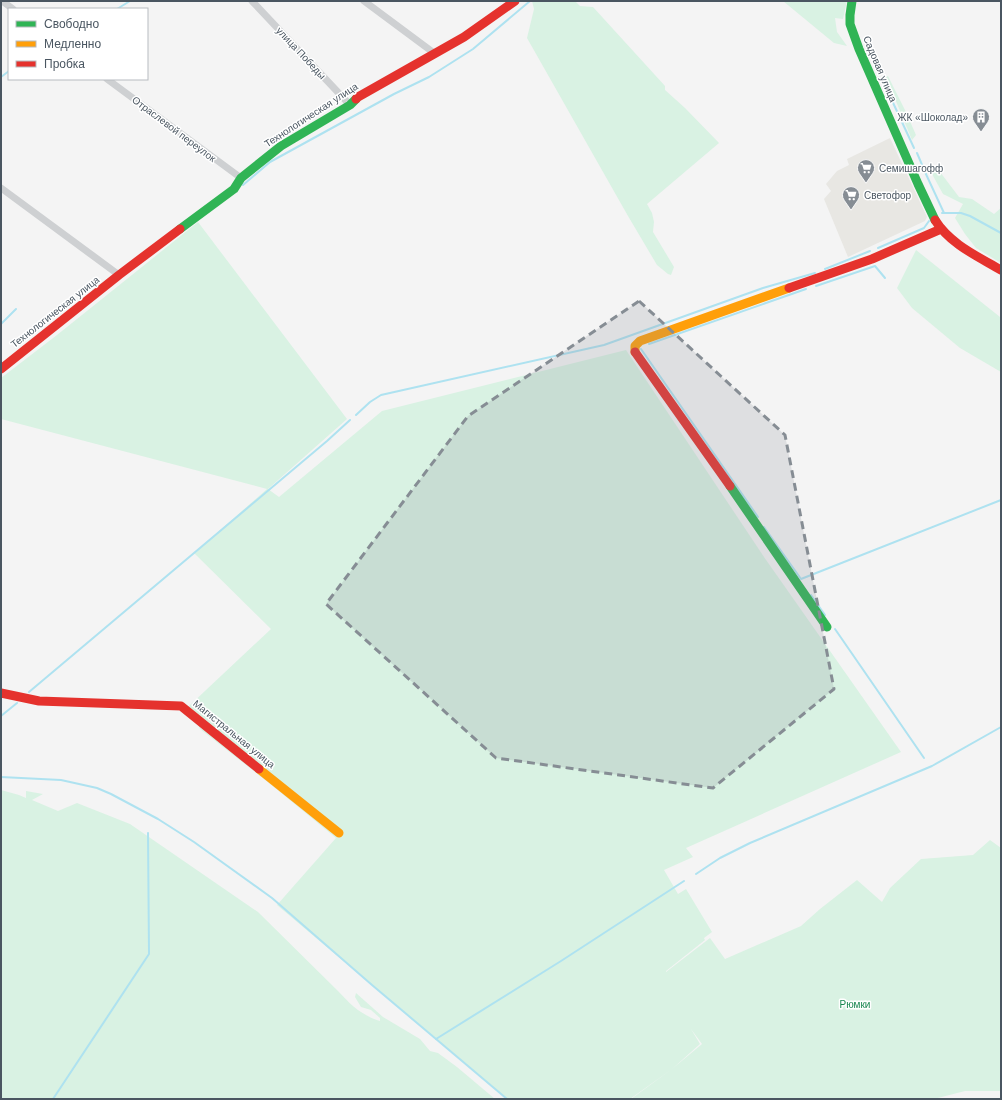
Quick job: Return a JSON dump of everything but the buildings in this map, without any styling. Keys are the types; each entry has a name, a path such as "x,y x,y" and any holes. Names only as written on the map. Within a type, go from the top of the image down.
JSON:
{"street":[{"path":"2,1 11,8"},
{"name":"улица Победы","path":"252,1 350,105"},
{"path":"364,1 434,53"},
{"name":"Технологическая улица","path":"1,369 119,275 234,189 241,178 281,146 350,105 358,97 464,37 515,1"},
{"name":"Садовая улица","path":"852,1 850,24 859,49 933,216 941,229 957,244 1001,270"},
{"name":"Отраслевой переулок","path":"109,80 241,178"},
{"path":"1,188 119,275"},
{"path":"827,627 635,352 635,346 640,341 878,256 941,229"},
{"name":"Магистральная улица","path":"1,693 39,701 181,706 340,833"}],"highlighted area":[{"path":"639,301 785,435 834,689 713,788 496,758 326,604 468,416"}],"shaded area":[{"path":"890,138 927,217 925,221 848,257 824,199 831,191 826,184 837,171 849,165 847,159"}],"green space":[{"path":"532,1 575,1 580,6 593,7 665,86 665,90 719,143 647,204 652,213 654,222 653,232 674,267 671,275 657,265 527,38 534,9"},
{"path":"783,1 847,1 843,19 835,18 837,32 847,46 834,43"},
{"path":"888,76 916,135 912,140 893,94 883,78"},
{"path":"937,168 959,197 972,199 994,214 1001,208 1001,263 976,248 965,234 955,218 963,204 943,194 932,174"},
{"name":"Рюмки","path":"198,222 347,419 268,489 279,497 382,411 626,350 764,557 901,752 686,848 693,857 664,870 678,894 686,889 712,932 704,938 705,940 666,972 710,938 725,959 801,926 857,880 882,902 890,888 921,859 973,855 990,840 1001,848 1001,1091 965,1091 934,1099 631,1099 672,1069 630,1099 507,1099 277,905 336,838 200,729 189,706 271,629 194,553 267,489 1,419 1,378","holes":["691,1029 702,1044 672,1069 700,1044"]},
{"path":"916,250 1000,317 1001,372 960,348 912,308 897,288"},
{"path":"1,790 26,798 26,791 43,794 32,800 58,811 77,803 130,824 258,912 347,1001 357,1009 367,1016 380,1021 380,1018 371,1010 361,1007 355,997 356,993 383,1017 420,1039 430,1051 438,1053 457,1067 495,1099 1,1099"}],"waterway":[{"path":"119,8 130,1"},
{"path":"243,185 270,162 394,94 429,77 473,49 530,1"},
{"path":"1,77 8,72"},
{"path":"882,79 914,148"},
{"path":"917,153 923,167"},
{"path":"925,172 944,213"},
{"path":"942,213 961,213 970,216 1001,233"},
{"path":"878,248 924,228 929,221"},
{"path":"825,269 870,251"},
{"path":"816,286 875,266 885,278"},
{"path":"356,415 370,402 381,395 604,345 763,288 815,273"},
{"path":"649,344 806,289"},
{"path":"1,324 16,309"},
{"path":"641,349 758,517"},
{"path":"29,692 350,420"},
{"path":"764,527 801,579 1001,500"},
{"path":"811,595 825,615"},
{"path":"835,629 924,758"},
{"path":"1,716 17,703"},
{"path":"696,874 720,858 750,843 932,766 1001,727"},
{"path":"1,777 61,780 97,788 158,819 194,842 272,898 436,1039 561,961 684,881"},
{"path":"53,1099 149,954 148,833"},
{"path":"436,1039 507,1099"}],"traffic: fast":[{"path":"852,1 850,24 859,49 935,220"},
{"path":"180,229 234,189 241,178 281,146 350,105 356,99"},
{"path":"730,486 827,627"}],"traffic: slow":[{"path":"635,352 635,346 640,341 789,288"},
{"path":"259,769 339,833"}],"traffic: jam":[{"path":"356,99 464,37 515,1"},
{"path":"935,220 956,243 1001,270"},
{"path":"1,369 119,275 180,229"},
{"path":"789,288 872,259 941,229"},
{"path":"635,352 730,486"},
{"path":"1,693 39,701 181,706 259,769"}],"place":[{"name":"ЖК «Шоколад»","path":"981,132"},
{"name":"Семишагофф","path":"866,183"},
{"name":"Светофор","path":"851,210"}]}
